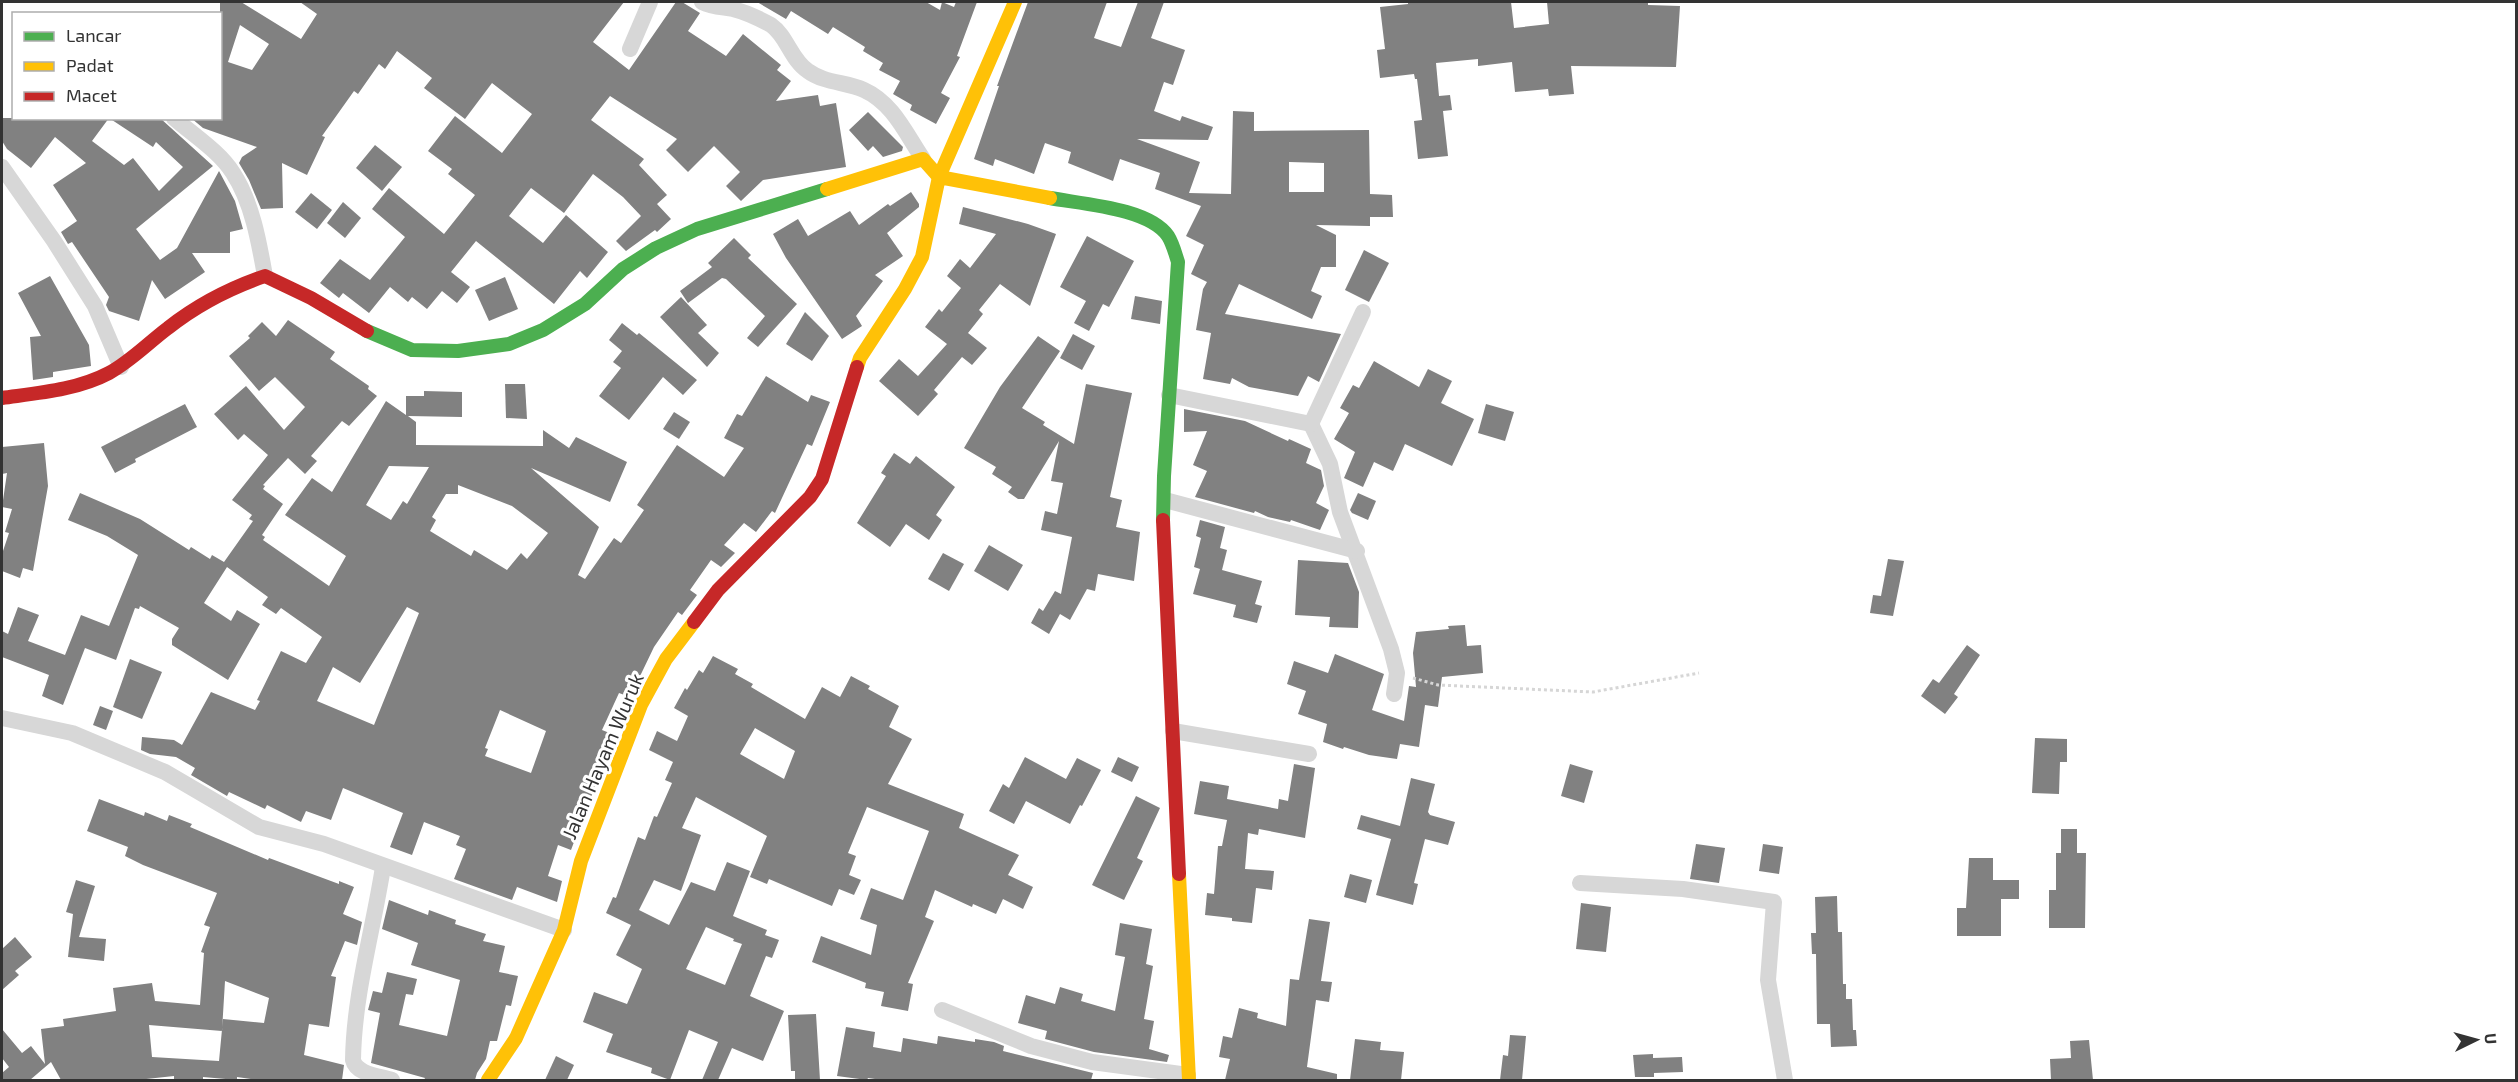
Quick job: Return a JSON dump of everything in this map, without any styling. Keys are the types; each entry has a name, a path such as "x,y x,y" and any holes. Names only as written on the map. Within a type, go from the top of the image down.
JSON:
{"street":[{"path":"630,49 650,2"},
{"path":"702,2 734,10 773,27 797,62 807,71 817,77 864,90 880,99 894,114 923,159 939,177 1134,214 1162,228 1172,240 1178,262 1164,476 1163,540 1189,1078 1092,1062 1031,1046 942,1010"},
{"name":"Jalan Hayam Wuruk","path":"488,1080 516,1038 564,930 580,861 641,705 666,659 718,590 810,497 822,479 860,358 905,289 922,257 939,177 1015,2"},
{"path":"176,120 232,171 244,194 261,249 265,276"},
{"path":"2,398 47,392 84,382 121,367 176,321 203,303 228,288 265,276 311,298 348,322 412,350 458,351 508,344 552,325 585,304 623,269 656,248 697,229 797,196 923,159"},
{"path":"2,167 54,241 95,306 121,367"},
{"path":"1311,424 1363,312"},
{"path":"1169,396 1311,424"},
{"path":"1311,424 1330,464 1340,512 1357,551 1391,649 1397,673 1394,694"},
{"path":"1165,500 1357,551"},
{"path":"2,718 72,733 165,772 259,826 324,844 564,930"},
{"path":"1173,731 1309,754"},
{"path":"383,867 375,916 361,974 352,1060 360,1071 392,1080"},
{"path":"1580,883 1683,889 1774,902 1768,954 1768,980 1785,1080"}],"path":[{"path":"1397,673 1438,685 1593,692 1699,673"}],"building":[{"path":"220,2 241,2 301,39 317,14 300,2 624,2 593,42 629,70 676,2 682,2 700,13 688,31 726,56 743,34 781,65 777,70 791,81 776,101 818,95 820,106 836,103 846,167 763,180 741,201 726,186 740,172 714,146 688,172 666,150 677,139 610,96 591,120 644,159 639,165 667,195 657,204 671,219 657,232 655,230 626,251 616,241 641,216 623,197 593,174 564,213 531,188 509,216 543,243 566,215 608,252 587,278 580,271 554,304 476,241 451,272 470,287 457,303 442,291 427,309 412,297 408,302 390,287 369,313 343,293 339,298 320,283 340,259 370,280 405,237 372,209 389,188 444,234 475,195 448,174 452,169 428,151 455,116 502,153 532,114 492,83 465,119 424,88 432,78 397,51 385,69 379,64 358,94 354,91 322,136 325,137 307,175 282,163 283,208 261,209 239,163 242,157 257,147 203,128 193,120 222,120 222,12 220,12","holes":["240,25 269,44 252,70 228,62"]},
{"path":"757,2 926,2 940,10 942,2 954,7 956,2 977,2 957,56 960,57 941,93 950,98 936,124 910,110 912,105 893,94 900,81 879,70 883,63 863,51 865,47 833,27 828,34 791,11 786,19"},
{"path":"1028,2 1107,2 1094,38 1121,47 1138,2 1164,2 1151,38 1185,50 1173,85 1164,82 1154,111 1180,121 1182,116 1213,127 1208,140 1137,139 1200,162 1189,193 1231,194 1233,111 1254,112 1254,131 1369,130 1370,194 1392,195 1393,217 1370,217 1370,226 1316,225 1336,235 1336,267 1321,267 1311,291 1322,296 1312,319 1239,284 1225,314 1341,334 1319,382 1308,376 1298,396 1249,387 1232,378 1230,384 1203,379 1211,333 1196,330 1203,289 1207,282 1191,274 1204,245 1186,236 1201,206 1155,189 1160,173 1120,159 1113,181 1068,163 1071,152 1045,143 1034,174 995,159 993,166 974,159 999,86 997,86","holes":["1289,162 1324,163 1324,192 1289,192"]},
{"path":"1408,2 1511,2 1514,28 1549,24 1547,2 1648,2 1648,5 1680,6 1676,67 1571,66 1574,94 1549,96 1548,89 1515,92 1512,62 1478,66 1478,59 1436,63 1439,96 1450,95 1452,110 1443,111 1448,156 1418,159 1414,121 1422,120 1417,79 1414,74 1380,78 1377,50 1385,49 1380,7 1408,4"},
{"path":"868,112 903,147 902,151 883,157 873,146 868,151 849,130"},
{"path":"2,118 12,118 12,120 108,120 92,141 124,165 133,158 159,191 183,167 156,142 153,147 112,120 162,120 213,166 136,229 160,260 177,248 219,171 235,201 243,229 230,232 230,253 192,253 205,272 165,299 152,280 139,321 109,311 106,305 109,297 72,242 68,244 61,232 77,221 53,185 86,163 55,137 31,168 7,149 2,141"},
{"path":"375,145 402,167 382,191 356,168"},
{"path":"911,192 919,207 887,233 903,256 875,275 883,281 856,316 862,326 842,339 786,258 773,234 798,219 808,236 850,211 859,225 888,204 890,206"},
{"path":"311,193 332,210 317,229 295,212"},
{"path":"343,202 361,218 345,238 327,223"},
{"path":"963,207 1056,234 1030,306 1000,284 979,310 983,314 968,333 987,348 972,365 962,357 934,390 938,394 918,416 879,381 899,359 918,376 947,344 925,327 939,309 942,312 961,288 947,276 960,259 970,268 996,234 959,224"},
{"path":"1087,236 1134,261 1109,307 1103,304 1089,331 1074,323 1086,301 1060,287"},
{"path":"734,238 751,255 748,258 797,304 758,347 747,338 765,316 726,279 722,278 688,303 680,291 712,267 708,263"},
{"path":"1364,250 1389,263 1369,302 1345,290"},
{"path":"50,276 89,345 91,366 53,372 53,377 33,380 30,337 41,336 18,293"},
{"path":"505,277 518,309 489,321 475,290"},
{"path":"1135,296 1162,301 1160,324 1131,319"},
{"path":"681,297 707,325 698,333 719,353 707,367 660,317"},
{"path":"805,312 829,336 812,361 786,344"},
{"path":"288,320 335,352 330,359 369,386 368,389 377,396 349,426 342,421 311,456 317,461 305,474 288,458 263,485 265,486 263,489 283,504 262,535 265,537 263,540 329,586 346,556 285,515 312,478 332,492 386,401 406,415 406,396 424,396 424,391 462,392 462,417 408,416 416,422 416,445 543,446 543,430 569,448 576,437 627,462 610,502 531,468 599,527 578,575 585,579 614,538 621,543 644,510 637,505 677,445 724,477 744,448 724,438 737,414 742,416 766,376 808,402 811,395 830,402 812,446 807,444 775,513 772,511 756,532 744,523 724,545 735,553 721,567 711,560 690,590 697,595 682,615 678,612 654,647 630,697 619,693 602,730 612,734 597,770 601,771 571,850 558,845 548,876 562,881 557,902 517,887 512,900 454,879 466,849 456,845 460,836 424,822 412,855 390,847 403,813 343,788 331,820 306,811 301,822 267,805 265,809 229,792 227,796 191,775 195,768 176,757 150,754 141,750 142,737 174,740 182,745 211,692 255,710 260,701 257,700 281,651 306,663 322,637 281,608 276,614 262,605 268,597 227,567 204,603 231,621 237,610 260,624 228,680 172,645 172,639 179,628 140,606 139,609 135,608 116,660 85,648 63,705 42,696 49,675 2,657 2,631 8,634 18,607 39,615 28,641 65,655 81,615 109,626 138,555 107,536 68,520 80,493 140,519 189,550 191,547 210,559 212,555 224,562 253,521 249,519 252,515 232,500 268,455 244,434 238,440 214,414 246,386 284,430 305,407 275,377 259,391 229,356 250,338 248,336 262,322 276,336","holes":["389,466 429,467 407,504 403,501 391,520 366,505","458,485 512,506 548,533 527,559 521,553 507,570 474,550 471,556 430,531 436,520 432,517 446,494 458,494","407,607 419,613 374,725 317,701 333,667 360,683","500,710 546,731 531,773 485,756 488,749 485,748"]},
{"path":"622,323 637,335 639,333 697,380 683,395 663,377 629,420 599,396 621,368 613,362 622,351 609,340"},
{"path":"1073,334 1095,346 1082,370 1060,358"},
{"path":"1038,336 1060,351 1022,408 1045,422 1043,425 1074,444 1086,384 1132,393 1110,497 1122,500 1116,527 1140,532 1134,581 1098,574 1095,591 1087,589 1070,620 1060,614 1049,634 1031,623 1039,608 1043,611 1055,591 1061,594 1072,537 1041,530 1045,511 1057,514 1063,483 1051,481 1059,441 1024,499 1018,499 1008,492 1012,487 992,474 996,467 964,448 1000,387"},
{"path":"1374,361 1419,387 1428,369 1452,381 1441,403 1474,419 1452,466 1405,444 1393,471 1374,462 1363,487 1344,478 1355,452 1334,439 1349,413 1340,408 1353,385 1359,388"},
{"path":"505,384 525,384 527,419 506,418"},
{"path":"185,404 197,427 135,459 136,462 115,473 101,447"},
{"path":"1486,404 1514,412 1505,441 1478,433"},
{"path":"1184,409 1245,421 1311,449 1306,463 1321,470 1324,486 1316,503 1329,510 1320,530 1291,520 1290,522 1268,517 1255,511 1254,513 1195,497 1207,471 1193,465 1207,431 1184,432"},
{"path":"674,412 690,422 679,439 663,429"},
{"path":"44,443 48,486 33,571 23,568 20,578 2,571 2,554 9,533 5,532 12,509 2,507 7,473 2,474 2,447"},
{"path":"894,453 910,464 916,456 955,487 936,515 942,520 929,540 906,524 890,547 857,523 886,476 881,473"},
{"path":"1358,493 1376,501 1368,520 1350,510"},
{"path":"1200,520 1225,527 1220,548 1227,550 1222,570 1262,581 1255,604 1262,606 1257,623 1233,617 1236,605 1193,594 1200,569 1194,567 1201,538 1196,536"},
{"path":"989,545 1023,565 1008,591 974,571"},
{"path":"943,553 964,564 949,591 928,579"},
{"path":"1888,559 1904,561 1893,616 1870,613 1873,595 1881,596"},
{"path":"1298,560 1348,563 1359,592 1358,628 1329,627 1330,617 1295,615"},
{"path":"1465,625 1467,646 1481,645 1483,673 1442,677 1438,707 1425,705 1419,747 1400,744 1397,759 1369,755 1323,742 1327,724 1298,714 1306,691 1287,684 1294,661 1328,673 1335,654 1384,674 1372,710 1404,721 1409,686 1416,687 1413,653 1416,632"},
{"path":"1967,645 1980,655 1954,694 1958,697 1945,714 1921,696 1933,679 1939,683"},
{"path":"713,656 738,669 735,674 753,684 751,687 805,719 822,687 840,697 851,676 870,686 868,689 899,706 889,727 912,739 888,784 964,814 959,828 1019,855 1008,875 1033,887 1023,909 1003,899 996,914 973,904 972,907 935,890 925,917 934,921 908,983 913,984 908,1011 881,1006 884,992 865,988 866,983 812,962 821,936 871,955 877,925 860,919 871,888 903,900 929,831 867,807 848,853 856,856 849,875 861,880 854,895 839,889 832,906 769,879 767,884 750,877 767,836 696,797 682,828 701,835 681,891 654,880 639,910 669,925 691,882 715,891 727,862 750,871 733,916 767,930 765,935 779,940 772,958 766,956 750,996 784,1011 763,1061 732,1048 718,1080 702,1080 718,1042 689,1030 670,1080 651,1073 652,1068 606,1052 613,1034 583,1022 594,992 627,1004 642,969 616,955 631,925 606,913 613,897 616,898 638,837 645,840 654,816 657,817 672,783 665,780 673,762 649,750 657,731 677,741 688,716 674,708 685,688 687,690 699,670 703,673","holes":["755,728 795,751 784,779 740,754","706,927 742,944 725,985 686,969"]},
{"path":"130,659 162,672 142,719 113,707"},
{"path":"100,706 113,711 106,730 93,725"},
{"path":"2035,738 2067,739 2067,762 2060,762 2059,794 2032,793"},
{"path":"1025,757 1066,779 1077,758 1101,770 1070,824 1026,801 1014,824 989,811 1003,784 1009,788"},
{"path":"1118,757 1139,767 1132,782 1111,772"},
{"path":"1294,764 1315,768 1305,838 1259,829 1258,835 1248,833 1245,869 1274,871 1272,890 1256,888 1252,923 1205,915 1207,893 1214,894 1218,846 1222,846 1227,820 1194,814 1200,781 1229,786 1227,799 1278,809 1279,799 1288,801"},
{"path":"1570,764 1593,771 1584,803 1561,796"},
{"path":"1411,778 1435,784 1428,812 1430,815 1455,822 1448,845 1425,839 1414,883 1418,884 1413,905 1376,895 1391,839 1357,829 1361,815 1400,826"},
{"path":"1136,796 1160,808 1137,858 1143,861 1124,900 1092,885"},
{"path":"99,799 144,816 145,812 167,821 169,815 192,824 190,827 268,860 269,858 339,884 339,881 354,887 343,914 362,922 357,945 345,941 331,976 336,977 329,1027 309,1024 304,1055 344,1065 342,1080 257,1080 237,1077 237,1080 203,1077 203,1080 174,1080 174,1076 137,1080 61,1080 51,1062 30,1080 2,1080 2,1073 9,1067 2,1058 2,1029 22,1053 31,1046 45,1064 41,1029 64,1026 63,1019 116,1011 113,988 152,983 155,1001 200,1005 204,953 201,952 210,927 204,925 217,893 143,865 125,856 128,847 87,831","holes":["225,981 269,998 264,1023 223,1019 222,1027","149,1025 222,1031 219,1061 152,1057"]},
{"path":"2061,829 2077,829 2077,853 2086,853 2085,928 2049,928 2049,890 2056,890 2056,853 2061,853"},
{"path":"1696,844 1725,848 1719,883 1690,879"},
{"path":"1763,844 1783,847 1779,874 1759,871"},
{"path":"1969,858 1993,858 1993,880 2019,880 2019,899 2001,899 2001,936 1957,936 1957,908 1966,908"},
{"path":"1350,874 1372,880 1366,903 1344,897"},
{"path":"76,880 95,886 79,937 106,939 104,961 68,957 73,914 66,912"},
{"path":"1837,896 1838,932 1842,932 1843,984 1846,984 1846,999 1852,999 1853,1030 1856,1030 1857,1046 1831,1047 1830,1024 1817,1024 1816,954 1812,954 1811,933 1816,933 1815,897"},
{"path":"389,900 428,915 429,910 456,920 455,924 486,934 483,941 505,946 499,972 518,976 511,1006 506,1005 497,1041 490,1041 486,1059 475,1080 424,1080 425,1078 371,1063 380,1013 368,1010 373,991 382,993 387,972 417,979 413,995 406,994 399,1025 447,1036 460,980 411,965 418,943 382,929"},
{"path":"1581,903 1611,907 1606,952 1576,949"},
{"path":"1309,919 1330,922 1321,981 1332,982 1329,1002 1316,1000 1307,1067 1337,1074 1337,1080 1225,1080 1230,1059 1219,1057 1223,1036 1232,1038 1239,1008 1258,1013 1257,1018 1286,1026 1290,979 1299,980"},
{"path":"1120,923 1152,929 1146,964 1153,966 1144,1019 1154,1021 1149,1049 1169,1055 1167,1062 1094,1052 1045,1039 1047,1031 1018,1023 1026,995 1055,1004 1060,987 1083,994 1081,1001 1115,1011 1125,957 1115,955"},
{"path":"15,937 32,957 15,971 19,975 2,990 2,949"},
{"path":"816,1014 820,1080 795,1080 795,1071 791,1071 788,1015"},
{"path":"846,1027 875,1032 873,1047 901,1052 903,1038 937,1044 938,1036 975,1042 975,1039 1004,1046 1003,1051 1093,1073 1091,1080 882,1080 868,1078 867,1080 837,1076"},
{"path":"1510,1035 1526,1036 1522,1080 1500,1080 1503,1055 1508,1056"},
{"path":"1355,1039 1381,1042 1380,1050 1404,1052 1401,1080 1350,1080"},
{"path":"2089,1040 2093,1080 2051,1080 2050,1059 2071,1058 2070,1041"},
{"path":"1653,1054 1653,1058 1682,1057 1683,1072 1654,1073 1654,1077 1635,1077 1633,1055"},
{"path":"556,1056 574,1065 567,1080 545,1080"}],"traffic: fast":[{"path":"367,331 412,350 458,351 509,344 543,330 585,304 623,269 656,248 697,229 827,189"},
{"path":"1050,198 1096,205 1146,219 1168,236 1174,249 1178,262 1163,520"}],"traffic: slow":[{"path":"827,189 923,159 939,177 1015,2"},
{"path":"857,367 860,358 905,289 922,257 939,177 1050,198"},
{"path":"488,1080 516,1038 564,930 581,861 641,705 666,659 694,622"},
{"path":"1179,874 1189,1080"}],"traffic: jam":[{"path":"2,398 57,390 97,379 125,363 179,320 202,305 265,276 311,298 367,331"},
{"path":"694,622 718,590 810,497 822,479 857,367"},
{"path":"1163,520 1179,874"}]}
